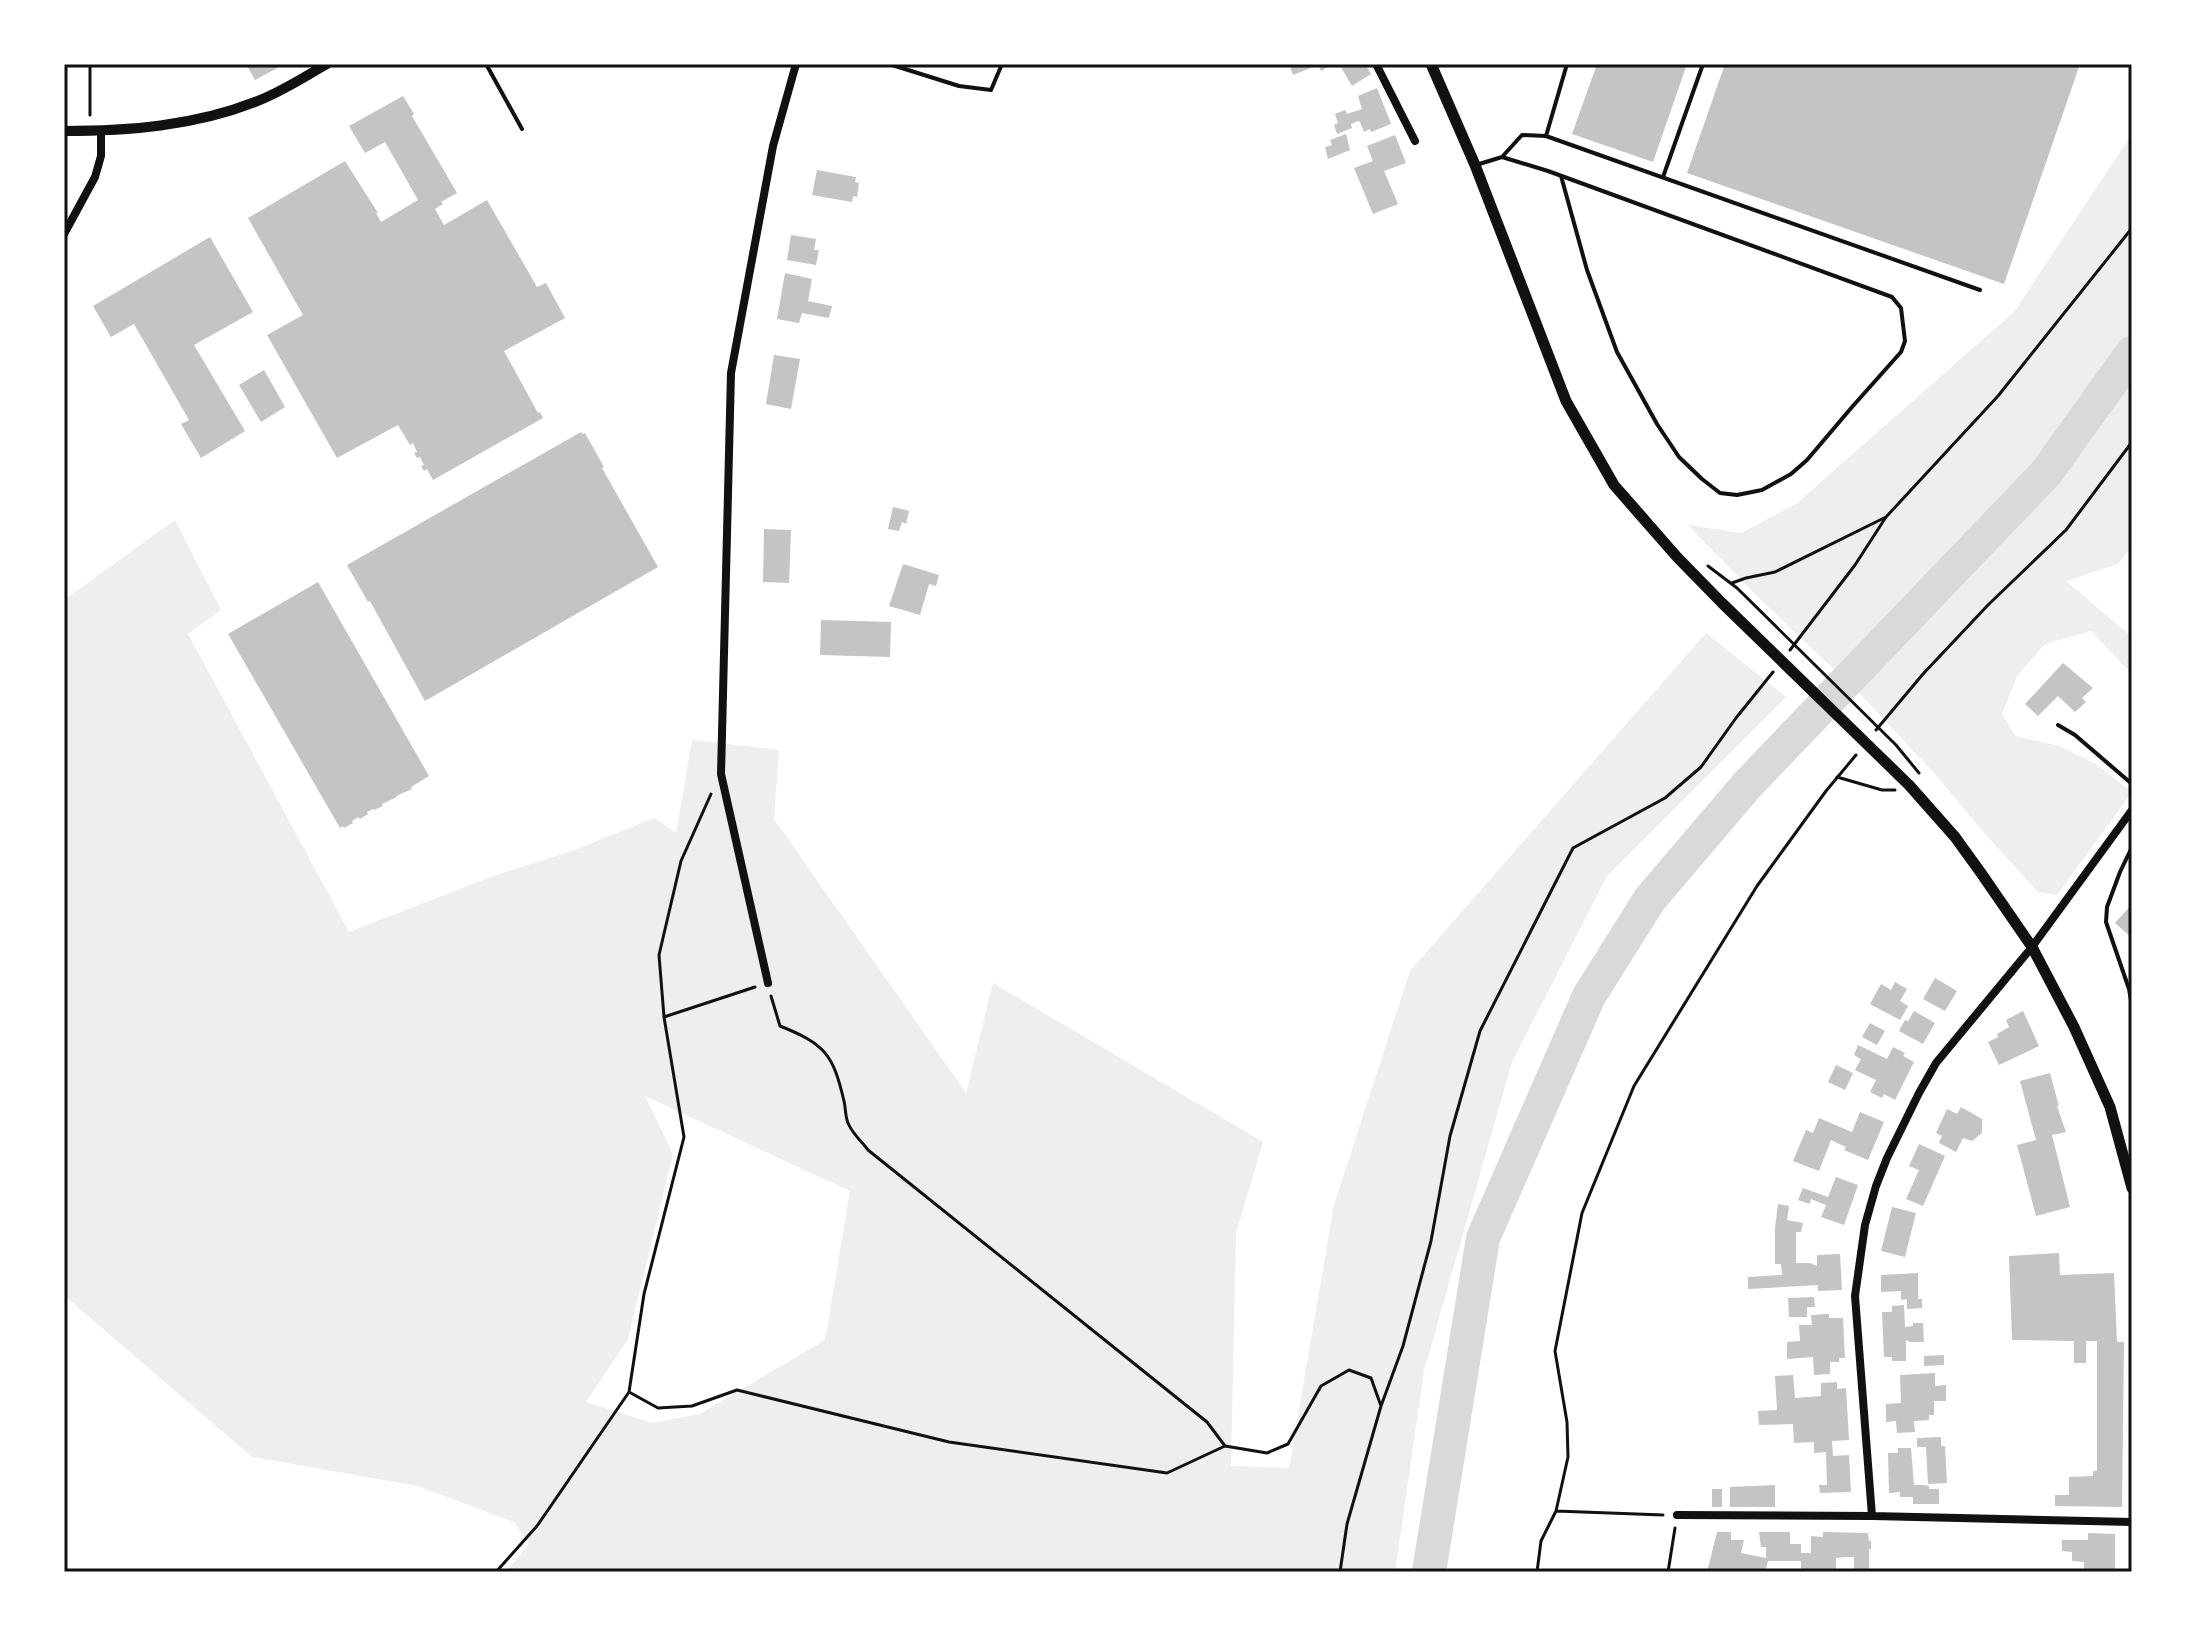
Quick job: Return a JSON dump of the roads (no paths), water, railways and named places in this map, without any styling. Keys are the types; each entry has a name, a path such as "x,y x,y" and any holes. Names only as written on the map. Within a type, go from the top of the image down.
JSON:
{"main road":[{"path":"1431,64 1475,165 1566,401 1614,485 1677,557 1888,765 1955,837 2032,947 2074,1027 2110,1107 2132,1188"}],"street":[{"path":"64,131 163,126 222,114 258,101 327,64"},
{"path":"768,983 721,774 731,373 773,146 796,64"},
{"path":"1376,64 1415,141"},
{"path":"64,234 95,177 101,156 95,131"},
{"path":"1872,1516 1855,1296 1865,1225 1876,1186 1936,1063 2032,947 2132,810"},
{"path":"1677,1515 2132,1522"}],"lane":[{"path":"486,64 522,129"},
{"path":"889,64 959,86 991,90 1002,64"},
{"path":"1546,136 1567,64"},
{"path":"1663,177 1703,64"},
{"path":"1475,165 1502,157 1522,135 1546,136 1980,290"},
{"path":"1502,157 1561,176 1892,297 1901,308 1905,341 1901,352 1807,460 1791,474 1762,490 1737,495 1720,493 1679,457 1617,352 1587,270 1561,176"},
{"path":"2058,725 2075,735 2132,784"},
{"path":"2132,847 2107,907 2106,922 2132,1006"}],"waterway":[{"path":"1429,1572 1483,1238 1589,996 1650,899 1748,784 2046,473 2132,353"}]}
